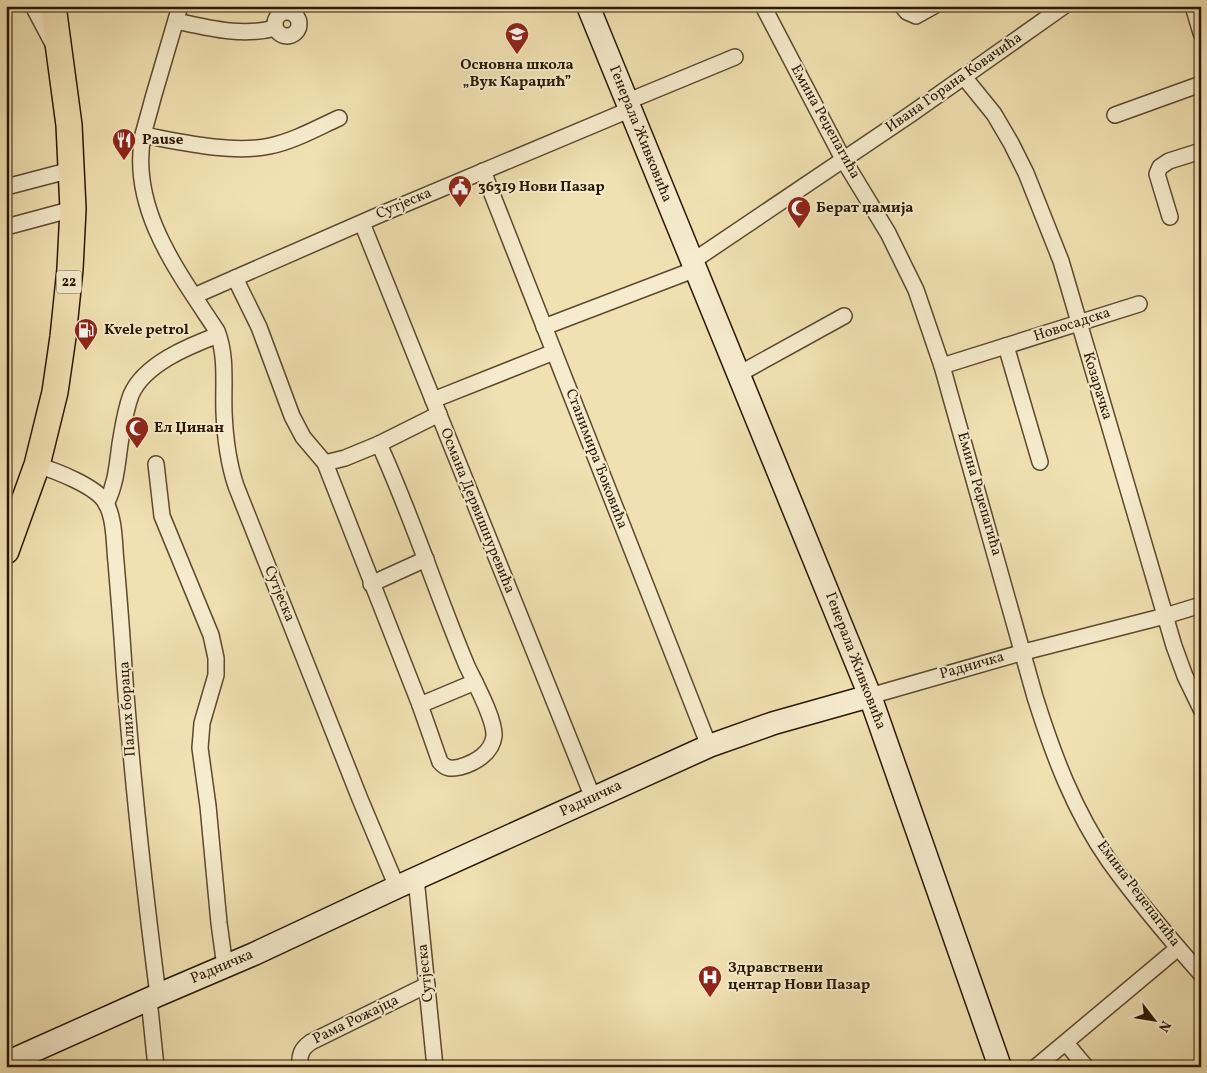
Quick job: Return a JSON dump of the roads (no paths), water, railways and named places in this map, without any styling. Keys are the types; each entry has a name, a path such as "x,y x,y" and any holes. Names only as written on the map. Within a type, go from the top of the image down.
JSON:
{"main road":[{"name":"22","path":"6,551 37,465 55,392 70,269 73,209 69,125 53,6"}],"street":[{"path":"33,6 61,59"},
{"name":"Генерала Живковића","path":"588,6 870,696 1000,1067"},
{"name":"Емина Реџепагића","path":"763,6 843,159 888,233 906,267 922,306 942,366 1047,735 1061,771 1078,808 1108,860 1201,974"},
{"path":"902,6 907,12 916,16 934,6"},
{"name":"Ивана Горана Ковачића","path":"843,159 1064,6"},
{"path":"1193,6 1201,33"},
{"name":"Сутјеска","path":"276,28 258,32 229,30 178,13 143,135 142,174 148,208 172,262 218,335 223,358 226,433 234,480 360,799 407,883 427,985 435,1067"},
{"name":"Сутјеска","path":"194,296 484,171 735,58"},
{"name":"Козарачка","path":"964,77 994,114 1011,143 1026,173 1061,261 1165,616 1185,676 1201,709"},
{"path":"1115,115 1201,84"},
{"path":"143,135 220,146 255,147 278,144 338,118"},
{"path":"1170,217 1157,174 1160,167 1169,161 1201,151"},
{"path":"544,327 695,265 843,159"},
{"path":"6,188 70,170"},
{"name":"Станимира Ђоковића","path":"484,171 709,746"},
{"path":"6,227 73,209"},
{"name":"Османа Дервишнуревића","path":"362,223 593,798"},
{"path":"235,278 259,327 292,416 303,437 325,463 420,705 440,762 444,767 450,769 463,766 486,753 490,748 494,734 491,720 380,446"},
{"name":"Новосадска","path":"942,366 1139,304"},
{"path":"739,374 844,316"},
{"path":"106,504 114,489 124,418 132,393 144,377 167,358 218,335"},
{"path":"1006,346 1040,462"},
{"path":"433,400 554,352"},
{"path":"325,463 380,446 439,414"},
{"path":"156,464 162,516 211,636 216,658 216,675 202,723 200,748 225,967"},
{"path":"37,465 66,475 102,497 106,504"},
{"name":"Палих бораца","path":"106,504 113,529 154,997 156,1067"},
{"path":"371,584 426,559"},
{"name":"Радничка","path":"6,1064 225,967 709,746 774,723 1024,652 1201,605"},
{"path":"420,705 475,682"},
{"path":"1036,1067 1178,948"},
{"name":"Рама Рожајца","path":"300,1067 299,1056 303,1048 311,1042 427,985"},
{"path":"1066,1043 1086,1067"}],"place":[{"name":"Основна школа „Вук Караџић”","path":"517,55"},
{"name":"Pause","path":"124,161"},
{"name":"36319 Нови Пазар","path":"460,208"},
{"name":"Берат џамија","path":"799,229"},
{"name":"Kvele petrol","path":"86,351"},
{"name":"Ел Џинан","path":"137,449"},
{"name":"Здравствени центар Нови Пазар","path":"710,998"}]}
